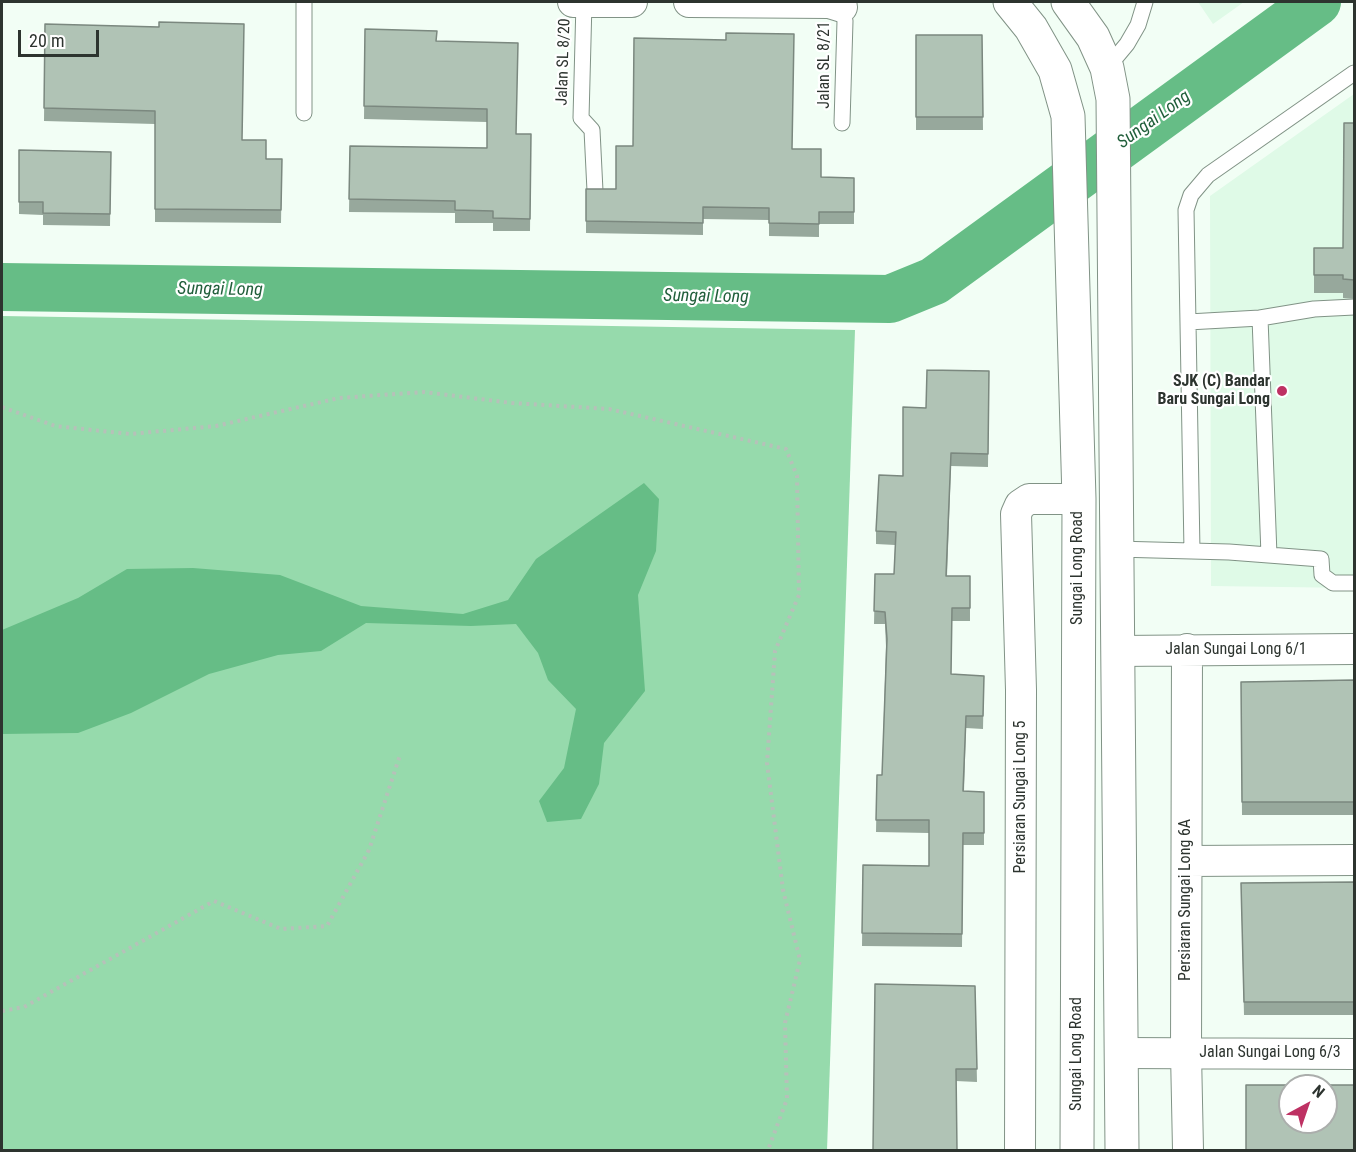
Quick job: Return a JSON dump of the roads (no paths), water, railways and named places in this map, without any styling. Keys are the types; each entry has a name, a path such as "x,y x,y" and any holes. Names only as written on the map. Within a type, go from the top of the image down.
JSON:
{"street":[{"path":"573,2 632,2"},
{"path":"689,2 829,3 842,7"},
{"name":"Sungai Long Road","path":"1010,2 1031,28 1055,70 1068,116 1078,499 1077,1150"},
{"path":"1068,2 1093,37 1110,84 1114,196 1122,1150"},
{"name":"Persiaran Sungai Long 5","path":"1020,1150 1021,690 1016,514 1020,505 1029,499 1078,499"},
{"name":"Persiaran Sungai Long 6A","path":"1187,649 1186,1053 1188,1150"},
{"name":"Jalan Sungai Long 6/1","path":"1118,651 1354,649"},
{"path":"1187,861 1354,860"},
{"name":"Jalan Sungai Long 6/3","path":"1121,1053 1354,1054"}],"lane":[{"path":"304,2 304,113"},
{"name":"Jalan SL 8/20","path":"584,2 581,118 592,130 596,191"},
{"path":"1110,84 1138,24 1145,2"},
{"name":"Jalan SL 8/21","path":"842,7 845,21 842,123"},
{"path":"1192,551 1186,210 1191,195 1208,175 1354,73"},
{"path":"1188,322 1260,318 1314,309 1354,307"},
{"path":"1260,318 1269,555"},
{"path":"1116,549 1321,559 1322,574 1333,582 1354,583"}],"waterway":[{"name":"Sungai Long","path":"2,287 890,299 934,281 1317,2"}],"place":[{"name":"SJK (C) Bandar Baru Sungai Long","path":"1282,391"}]}
